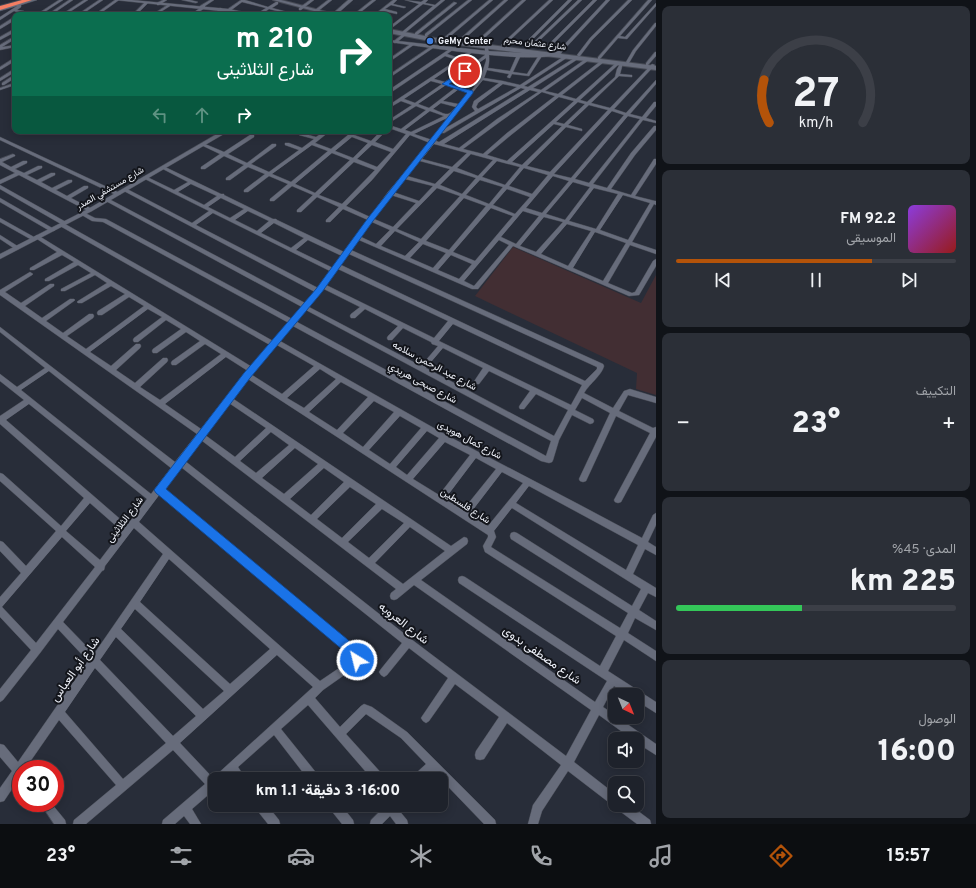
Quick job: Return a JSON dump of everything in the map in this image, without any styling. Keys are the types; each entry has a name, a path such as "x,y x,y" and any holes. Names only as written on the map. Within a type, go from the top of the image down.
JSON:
{"highway":[{"path":"0,8 10,0"},
{"path":"0,8 26,2"}],"main road":[{"path":"277,1 314,12"},
{"path":"301,8 323,12"},
{"name":"شارع عثمان محرم","path":"392,30 486,46 653,66"},
{"name":"شارع عثمان محرم","path":"405,33 504,44 567,56 623,63"}],"street":[{"path":"0,8 35,0"},
{"path":"43,12 61,0"},
{"path":"54,12 72,0"},
{"path":"68,12 86,0"},
{"path":"83,12 101,0"},
{"path":"100,12 117,0 203,7 238,12"},
{"path":"158,4 165,0"},
{"path":"175,5 184,0 196,2"},
{"path":"196,12 212,0"},
{"path":"301,8 312,0"},
{"path":"316,10 330,0"},
{"path":"337,12 351,0"},
{"path":"359,12 374,0"},
{"path":"380,12 395,0"},
{"path":"407,0 436,6"},
{"path":"392,27 426,0"},
{"path":"392,40 405,33 443,0"},
{"path":"426,35 470,0"},
{"path":"446,38 491,0"},
{"path":"461,40 506,0"},
{"path":"478,42 524,0"},
{"path":"504,44 551,0"},
{"path":"526,43 570,0"},
{"path":"535,44 580,0"},
{"path":"550,45 594,0"},
{"path":"392,41 488,54 540,56 556,54 608,0"},
{"path":"436,143 530,88 578,57 591,39 630,0"},
{"path":"484,156 509,134 560,96 601,60 617,37 650,0"},
{"path":"229,10 243,1 285,12"},
{"path":"262,12 277,1"},
{"path":"0,19 26,2"},
{"path":"137,12 146,3"},
{"path":"416,34 455,3"},
{"path":"390,4 404,7"},
{"path":"617,37 625,38 656,4"},
{"path":"158,12 169,5"},
{"path":"0,8 12,12 23,12"},
{"path":"218,12 221,9"},
{"path":"383,10 392,12"},
{"path":"641,10 656,14"},
{"path":"392,12 396,13"},
{"path":"0,15 5,16"},
{"path":"0,28 12,20"},
{"path":"434,271 489,205 543,146 601,90 615,79 618,69 656,24"},
{"path":"0,40 12,32"},
{"path":"0,48 12,39"},
{"path":"504,44 526,43 562,47"},
{"path":"392,59 413,44"},
{"path":"392,75 434,46"},
{"path":"328,221 343,207 409,134 449,117 454,113 482,79 488,61 486,46"},
{"path":"0,48 10,47"},
{"path":"0,55 10,47"},
{"path":"392,90 452,49"},
{"path":"392,105 472,51"},
{"path":"460,282 551,174 653,66 656,52"},
{"path":"444,54 474,64"},
{"path":"392,120 488,54"},
{"path":"478,111 474,107 476,102 505,82 519,55"},
{"path":"485,69 527,75 540,56"},
{"path":"438,134 520,86 567,56"},
{"path":"460,149 499,120 588,59"},
{"path":"0,70 12,61"},
{"path":"508,162 576,100 623,63"},
{"path":"0,80 12,72"},
{"path":"617,75 631,76"},
{"path":"2,84 12,78"},
{"path":"430,79 471,92"},
{"path":"482,79 505,82 543,91 656,122"},
{"path":"461,80 478,85"},
{"path":"358,238 476,288 542,215 656,81"},
{"path":"2,84 12,85"},
{"path":"0,89 12,86"},
{"path":"401,131 458,88"},
{"path":"400,99 460,121"},
{"path":"441,102 460,106"},
{"path":"537,255 566,222 591,185 656,103"},
{"name":"شارع الثلاثينى","path":"0,697 101,567 228,398 306,307 390,193 418,159 436,143 438,134 449,117"},
{"path":"552,122 580,130"},
{"path":"392,127 436,143 655,203 604,284"},
{"path":"608,190 633,154 656,127"},
{"name":"شارع مستشفي الصدر","path":"0,257 83,214 221,134"},
{"path":"301,134 332,151 378,169"},
{"path":"246,191 324,134"},
{"path":"299,211 355,160 381,134"},
{"path":"272,200 351,135 393,151"},
{"path":"203,168 252,136"},
{"path":"0,138 118,194"},
{"path":"530,142 543,146"},
{"path":"228,179 274,144"},
{"path":"287,144 303,150"},
{"path":"203,145 476,264"},
{"path":"377,246 470,152"},
{"path":"13,155 0,162 90,210"},
{"path":"418,159 454,169 533,196"},
{"path":"406,259 496,159"},
{"path":"632,197 656,160"},
{"path":"11,169 25,162"},
{"path":"0,182 40,167"},
{"path":"163,168 308,237 599,365 602,368 586,384 555,440"},
{"path":"37,182 52,174"},
{"path":"404,177 437,186 517,216"},
{"path":"145,178 292,250 336,268 586,384"},
{"path":"52,190 70,181"},
{"path":"175,192 192,181"},
{"name":"شارع كمال هويدى","path":"0,187 63,224 275,343 341,378 426,427 528,482 585,510 656,551"},
{"path":"68,198 86,187"},
{"path":"125,190 321,288 364,307 534,391 590,421"},
{"path":"390,193 420,203"},
{"path":"569,269 621,194"},
{"path":"205,208 222,196"},
{"path":"0,200 52,230"},
{"name":"شارع عبد الرحمن سلامه","path":"108,200 555,440"},
{"path":"231,220 248,208"},
{"path":"523,209 595,230 656,252"},
{"path":"193,225 213,211"},
{"name":"شارع صبحى هريدي","path":"83,214 94,220 104,220 544,459 549,460 551,458 555,440"},
{"name":"شارع فلسطين","path":"0,220 62,252 205,340 226,354 282,398 489,531 493,535 487,546 488,549 656,656"},
{"path":"257,233 274,220"},
{"path":"0,237 17,248"},
{"path":"292,250 308,237"},
{"path":"498,238 631,295 637,294 656,261"},
{"path":"62,252 0,292 201,434 284,500 403,589"},
{"path":"47,280 78,262"},
{"path":"63,290 95,273"},
{"path":"80,302 111,283"},
{"path":"21,306 52,285"},
{"path":"100,313 129,294"},
{"path":"42,321 72,300"},
{"path":"86,352 148,306"},
{"path":"353,316 364,307"},
{"path":"63,336 91,316"},
{"path":"111,370 137,343 166,317"},
{"path":"434,342 452,321"},
{"path":"390,338 402,326"},
{"path":"155,351 185,328"},
{"name":"شارع العروبه","path":"0,330 178,464 454,678 608,795"},
{"path":"174,363 205,340"},
{"path":"422,369 442,346"},
{"path":"160,404 226,354"},
{"path":"136,387 165,360"},
{"path":"282,398 319,366"},
{"path":"17,390 49,368"},
{"path":"476,382 487,368"},
{"path":"0,377 152,499"},
{"path":"304,412 341,378"},
{"path":"522,407 534,391"},
{"path":"583,479 614,412 626,393 630,392 656,400"},
{"path":"580,394 656,432 618,500"},
{"path":"338,434 373,397"},
{"path":"228,398 451,552"},
{"path":"29,400 0,420 128,531"},
{"path":"364,451 400,412"},
{"path":"391,468 426,427"},
{"path":"235,462 271,428"},
{"path":"408,480 445,437"},
{"path":"256,478 295,444"},
{"path":"440,500 475,454"},
{"path":"284,500 323,464"},
{"path":"464,515 502,468"},
{"path":"0,476 101,567"},
{"path":"311,520 350,482"},
{"path":"489,531 528,482"},
{"path":"159,490 355,653 357,660 320,687 226,772"},
{"path":"0,604 89,498"},
{"path":"342,543 382,504"},
{"path":"511,504 656,593"},
{"path":"628,575 656,517"},
{"path":"369,564 409,522"},
{"path":"134,523 320,687"},
{"path":"514,536 656,626"},
{"path":"394,596 464,541"},
{"path":"0,545 26,572"},
{"name":"شارع أبو العباس","path":"28,760 169,553"},
{"name":"شارع مصطفى بدوى","path":"414,580 656,750"},
{"path":"462,580 626,688"},
{"path":"602,672 647,587"},
{"path":"135,603 231,691"},
{"path":"0,611 37,650"},
{"path":"58,623 173,743 208,776"},
{"path":"116,630 203,716"},
{"path":"384,672 408,642"},
{"path":"78,824 173,743 276,649"},
{"path":"426,718 454,678"},
{"path":"533,824 537,809 567,764 613,679"},
{"path":"308,698 373,772"},
{"path":"644,700 656,708"},
{"path":"340,734 362,711 366,709 404,735 491,824"},
{"path":"60,713 123,786"},
{"path":"480,755 505,717"},
{"path":"274,728 309,772"},
{"path":"0,749 12,763"},
{"path":"425,772 433,764"},
{"path":"232,767 236,772"},
{"name":"شارع أبو العباس","path":"0,797 12,782"},
{"path":"167,824 208,788"},
{"path":"185,808 196,824"},
{"path":"52,812 61,824"},
{"path":"265,812 274,824"},
{"path":"340,812 349,824"},
{"path":"375,824 387,812"},
{"path":"395,812 403,824"},
{"path":"629,812 641,822"}],"shaded area":[{"path":"513,247 641,303 656,275 656,395 636,389 637,373 475,296"}],"place":[{"name":"GeMy Center","path":"430,41"}],"route":[{"path":"357,660 355,653 159,490 201,433 319,291 370,219 433,142 471,92 445,84 465,71"}]}
